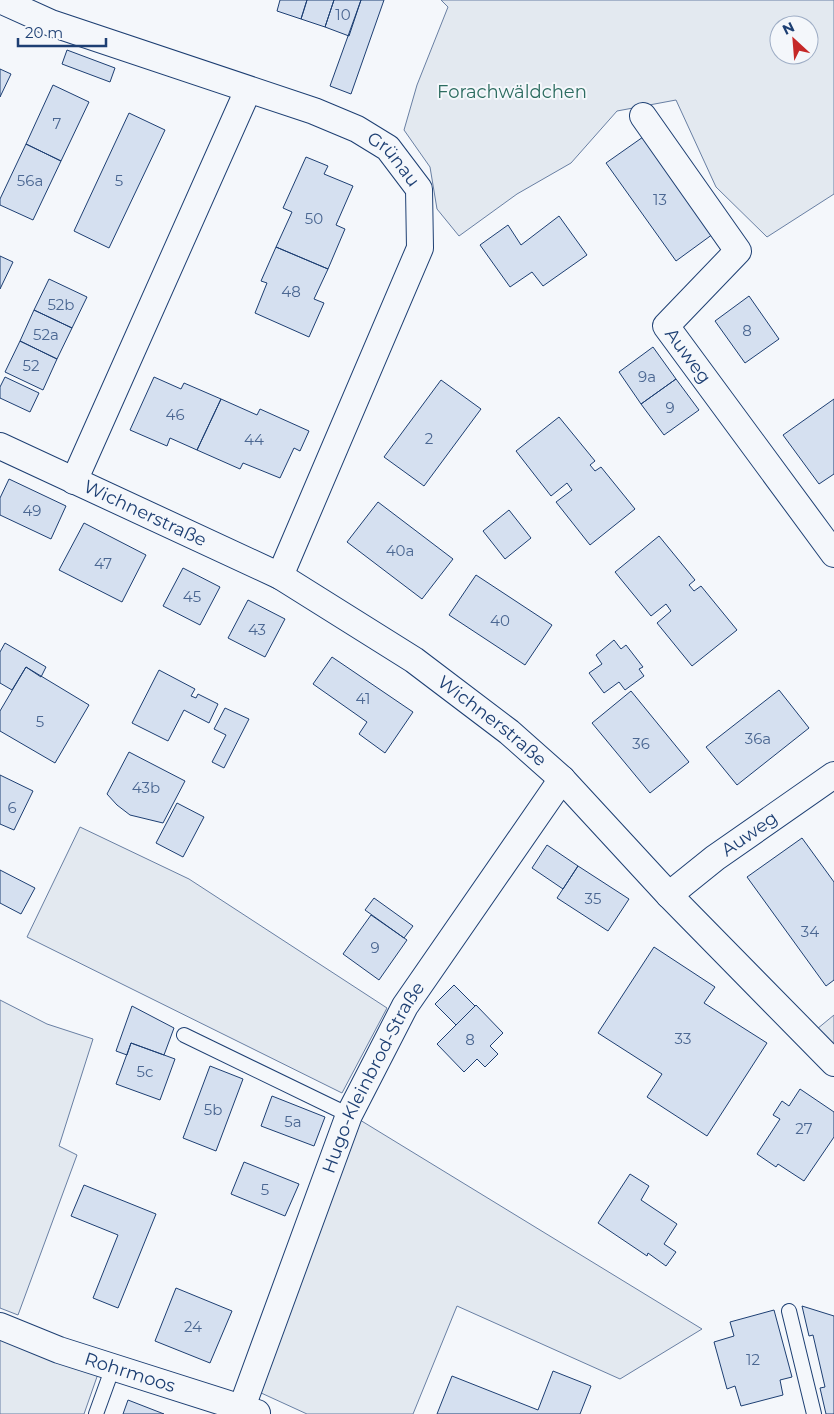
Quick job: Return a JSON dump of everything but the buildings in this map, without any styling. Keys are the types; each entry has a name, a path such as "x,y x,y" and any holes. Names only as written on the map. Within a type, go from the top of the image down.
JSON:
{"street":[{"name":"Grünau","path":"0,0 51,23 314,111 356,129 388,148 419,189 420,248 339,443 280,576"},
{"name":"Wichnerstraße","path":"74,481 248,90"},
{"name":"Auweg","path":"642,116 738,251 666,326 834,554"},
{"name":"Wichnerstraße","path":"0,446 280,576 414,660 509,732 562,779 669,895 834,1062"},
{"name":"Auweg","path":"669,895 716,858 834,775"},
{"name":"Hugo-Kleinbrod-Straße","path":"251,1411 349,1115 405,1006 562,779"},
{"name":"Rohrmoos","path":"0,1326 59,1350 251,1411"}],"lane":[{"path":"184,1036 349,1115"},
{"path":"789,1311 814,1414"},
{"path":"96,1414 113,1367"}],"green space":[{"name":"Forachwäldchen","path":"441,0 834,0 834,194 767,237 716,187 676,100 617,111 571,163 517,194 459,236 437,209 430,167 404,130 417,85 448,7"},
{"path":"80,827 189,879 387,1008 342,1093 27,937"},
{"path":"0,1000 47,1024 93,1039 59,1146 77,1155 18,1315 0,1308"},
{"path":"834,1015 834,1044 817,1029"},
{"path":"360,1120 702,1329 620,1379 457,1306 413,1414 307,1414 259,1392"},
{"path":"0,1337 99,1371 84,1414 0,1414"}]}
